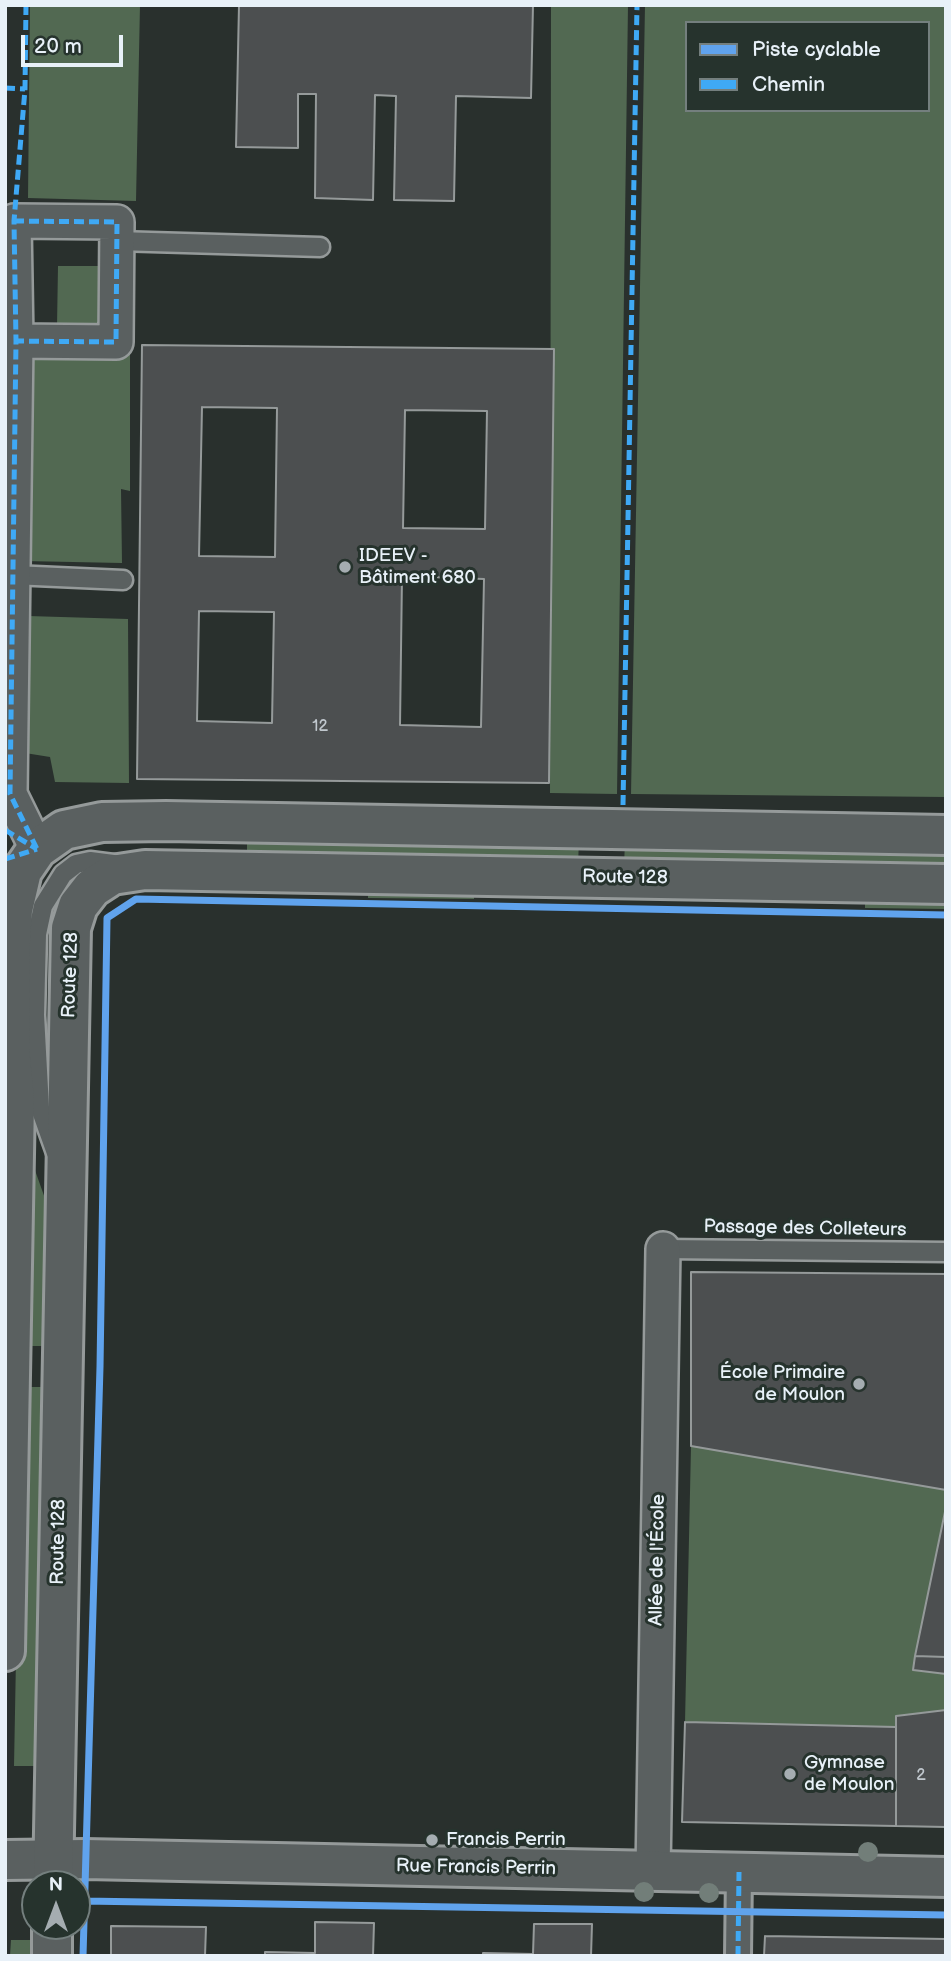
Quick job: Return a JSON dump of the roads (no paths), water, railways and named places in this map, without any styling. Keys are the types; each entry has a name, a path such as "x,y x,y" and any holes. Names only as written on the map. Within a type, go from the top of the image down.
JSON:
{"main road":[{"path":"5,1651 15,1099 10,1048 13,910 22,871 64,830 102,822 166,821 946,835"},
{"name":"Route 128","path":"54,1870 71,928 78,906 92,888 112,875 145,870 946,884"},
{"name":"Rue Francis Perrin","path":"5,1860 46,1870"},
{"name":"Rue Francis Perrin","path":"91,1872 739,1872 946,1877"}],"street":[{"path":"16,341 116,342 117,222 14,221 10,275 16,341 10,794 35,861"},
{"path":"5,830 35,861"},
{"name":"Allée de l'École","path":"653,1872 663,1248"},
{"path":"738,1956 739,1872"}],"lane":[{"path":"117,241 320,247"},
{"path":"13,575 123,580"},
{"path":"65,1180 40,1108 35,1015 37,934 43,906 35,861 76,864 90,861 109,862 145,870"},
{"name":"Passage des Colleteurs","path":"663,1248 946,1252"}],"place":[{"name":"IDEEV - Bâtiment 680","path":"345,567"},
{"name":"École Primaire de Moulon","path":"859,1384"},
{"name":"Gymnase de Moulon","path":"790,1774"},
{"name":"Francis Perrin","path":"432,1840"}]}
